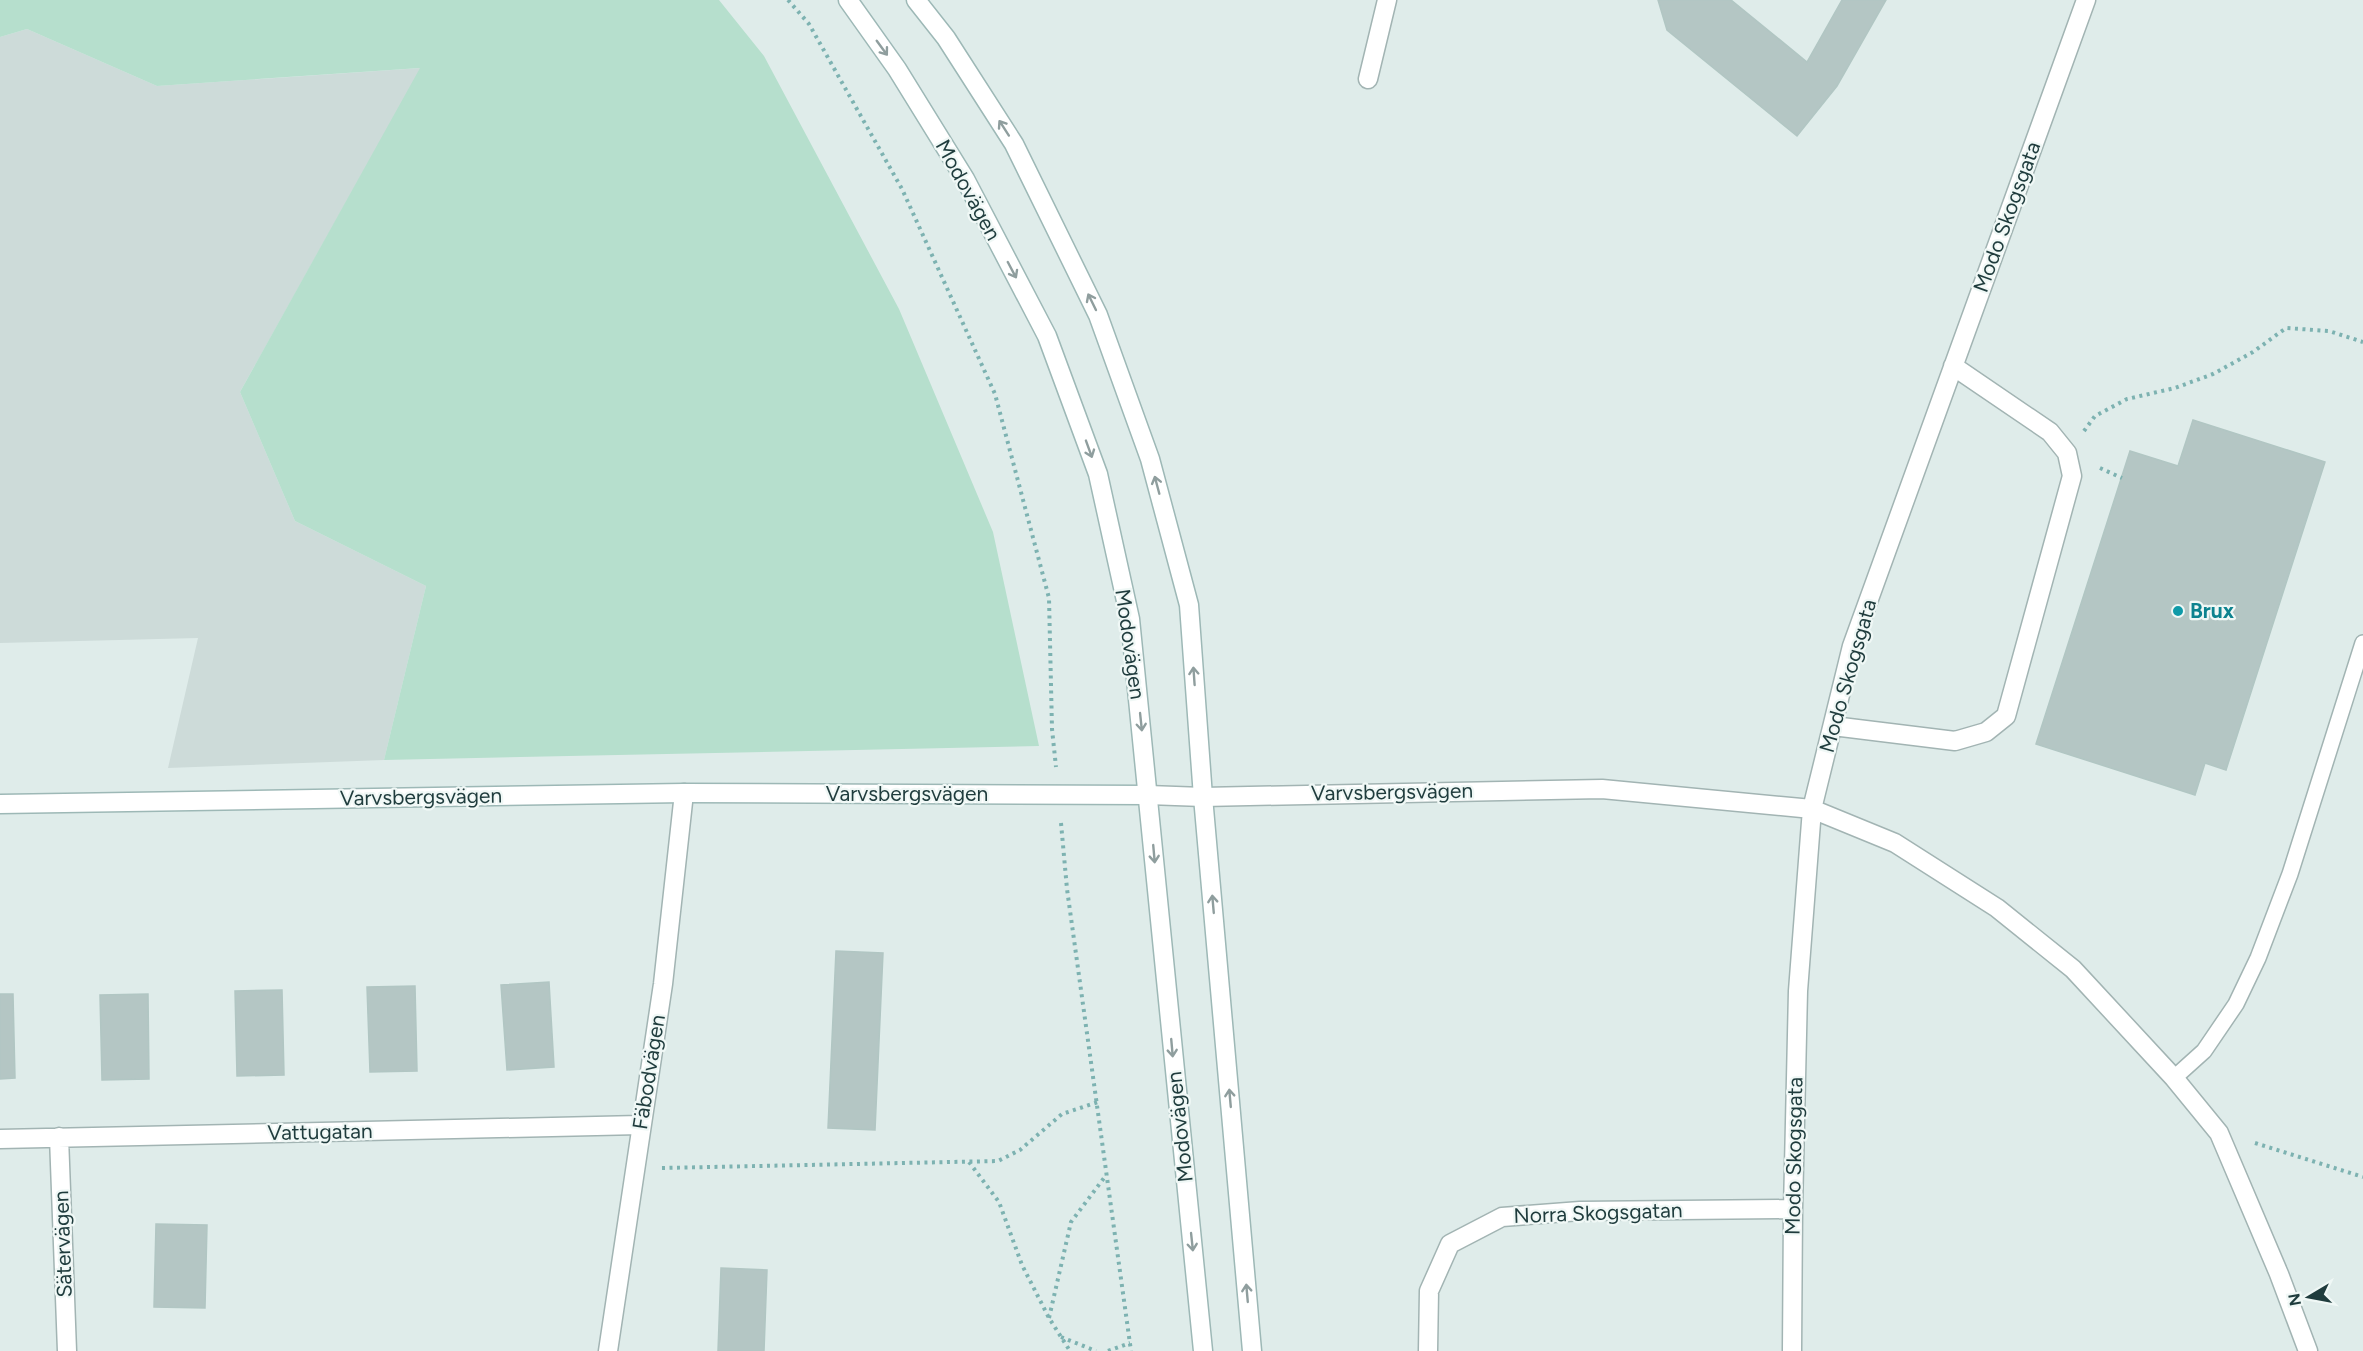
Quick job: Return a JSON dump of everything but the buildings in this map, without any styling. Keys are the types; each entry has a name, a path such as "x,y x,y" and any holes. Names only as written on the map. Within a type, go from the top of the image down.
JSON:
{"street":[{"name":"Modovägen","path":"848,0 897,69 965,179 1051,346 1098,474 1128,608 1203,1351"},
{"path":"916,0 946,38 1014,144 1098,315 1150,459 1189,605 1203,797 1252,1351"},
{"path":"1368,80 1387,0"},
{"name":"Modo Skogsgata","path":"1792,1351 1798,991 1812,810 1852,646 2086,0"},
{"path":"1833,726 1955,741 1986,732 2006,716 2072,476 2067,453 2050,432 1953,366"},
{"name":"Varvsbergsvägen","path":"0,804 684,793 1203,797 1602,789 1812,810 1895,843 1997,908 2073,969 2174,1078 2219,1133 2279,1274 2308,1351"},
{"name":"Fäbodvägen","path":"608,1351 640,1125 663,984 684,793"},
{"name":"Vattugatan","path":"0,1139 640,1125"},
{"name":"Sätervägen","path":"58,1137 67,1351"},
{"name":"Norra Skogsgatan","path":"1428,1351 1429,1291 1450,1244 1502,1217 1581,1211 1793,1209"}],"lane":[{"path":"2174,1078 2204,1051 2236,1004 2258,958 2290,874 2363,643"}],"path":[{"path":"788,0 808,24 902,189 995,394 1049,598 1052,729 1067,889 1131,1351"},
{"path":"2122,478 2067,453 2096,416 2127,399 2175,388 2213,374 2253,352 2286,328 2329,331 2363,342"},
{"path":"634,1168 998,1161 1020,1150 1062,1114 1098,1102"},
{"path":"2219,1133 2363,1177"},
{"path":"969,1162 999,1202 1022,1265 1049,1318 1070,1351"},
{"path":"1049,1318 1071,1222 1108,1173"},
{"path":"1061,1337 1096,1351"},
{"path":"1108,1351 1130,1342"}],"shaded area":[{"path":"27,29 157,86 421,68 240,392 295,521 426,586 384,760 168,768 198,638 0,643 0,37"}],"green space":[{"path":"0,0 719,0 764,56 899,309 993,532 1039,746 384,760 426,586 295,521 240,392 420,68 157,86 27,29 0,37"}],"place":[{"name":"Brux","path":"2178,611"}]}
